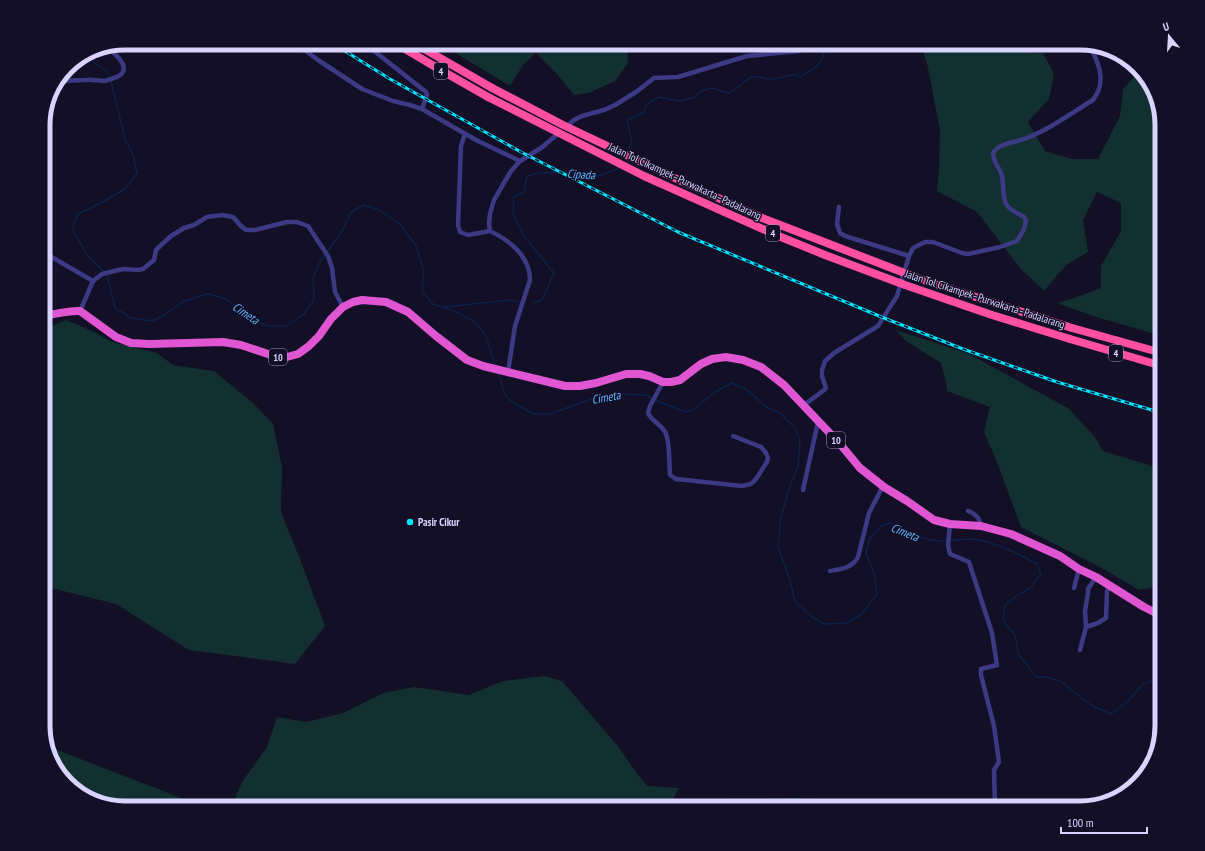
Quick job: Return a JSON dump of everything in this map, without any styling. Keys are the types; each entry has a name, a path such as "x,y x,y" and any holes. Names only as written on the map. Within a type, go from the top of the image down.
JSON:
{"highway":[{"name":"Jalan Tol Cikampek–Purwakarta–Padalarang","path":"407,50 488,97 644,176 789,240 825,255 943,298 1070,339 1155,364"},
{"name":"Jalan Tol Cikampek–Purwakarta–Padalarang","path":"426,50 492,88 564,125 687,184 757,215 920,279 1072,328 1155,351"},
{"name":"10","path":"80,311 116,337 131,343 223,342 241,344 274,356 287,357 298,354 309,346 343,307 353,302 362,300 386,302 408,312 467,360 483,366 565,386 580,386 596,383 626,374 645,375 663,382 671,382 680,380 700,364 712,359 731,357 743,360 761,367 784,384 840,444 860,468 883,486 934,520 950,524 980,526 1011,534 1060,556 1079,569 1096,577 1155,612"},
{"path":"50,315 80,311"}],"street":[{"path":"304,50 362,89 393,101 422,109 465,134 520,161"},
{"path":"373,50 426,92 427,95 422,109"},
{"path":"490,231 490,214 494,200 506,178 520,161 541,148 574,120 615,105 636,92 654,78 678,77 747,56 800,50"},
{"path":"65,81 106,81 120,76 124,68 119,57 112,51"},
{"path":"804,405 826,388 822,376 825,361 834,353 878,326 897,296 909,256 913,248 925,242 934,242 968,254 1000,248 1017,241 1024,229 1026,221 1024,217 1010,209 1006,204 1002,178 994,161 993,153 998,147 1022,140 1044,131 1093,100 1099,91 1101,81 1098,64 1092,51"},
{"path":"465,134 461,146 458,225 460,232 465,235 490,231 504,239 521,254 528,265 530,273 530,280 515,326 505,371"},
{"path":"839,207 837,224 840,233 845,236 909,256"},
{"path":"80,311 93,281 102,274 123,268 138,270 143,269 154,260 156,250 171,236 208,217 222,214 233,217 246,230 256,230 287,222 297,222 308,226 328,256 332,268 335,292 343,307"},
{"path":"50,256 93,281"},
{"path":"663,382 650,406 648,414 650,419 660,426 666,434 670,475 676,479 742,486 751,484 756,479 768,458 761,447 733,436"},
{"path":"802,490 818,422"},
{"path":"830,571 847,568 855,562 858,557 869,513 883,486"},
{"path":"968,511 977,516 980,526"},
{"path":"950,524 948,545 950,554 969,562 993,639 997,665 981,670 981,675 994,726 999,762 994,770 995,801"},
{"path":"1074,588 1079,569"},
{"path":"1080,650 1086,627 1085,611 1088,589 1096,577"},
{"path":"1086,627 1106,618 1107,592 1109,585"}],"green space":[{"path":"451,50 627,50 628,63 615,81 589,93 574,95 556,73 536,53 523,65 510,86"},
{"path":"922,50 1008,50 1043,53 1054,74 1049,99 1028,122 1045,151 1072,159 1098,159 1120,116 1123,89 1136,76 1142,83 1149,96 1155,125 1155,334 1093,316 1057,303 1101,288 1101,266 1121,231 1121,203 1097,192 1083,220 1088,252 1066,265 1044,291 1020,268 977,212 937,191 940,130 927,63"},
{"path":"66,320 92,331 112,342 157,353 173,365 214,371 253,403 273,424 282,467 281,512 325,626 295,664 189,650 116,604 50,588 50,326"},
{"path":"896,330 969,354 1068,408 1095,437 1103,451 1155,467 1155,587 1139,590 1102,568 1021,527 997,462 984,432 990,407 947,391 941,363 906,341"},
{"path":"544,676 562,681 617,745 647,786 679,788 672,801 234,801 242,782 267,747 277,717 306,722 343,713 383,693 414,687 469,695 503,681"},
{"path":"54,749 189,801 125,801 96,795 83,788 69,775 60,763"},
{"path":"795,798 830,801 719,801 729,799"}],"waterway":[{"name":"Cipada","path":"627,152 632,143 627,120 644,112 647,104 659,97 679,101 695,97 701,91 711,88 729,93 752,77 770,79 794,75 798,75 799,77 818,65 822,59 824,50"},
{"name":"Cimeta","path":"90,59 108,72 109,78"},
{"name":"Cimeta","path":"104,272 87,255 72,228 78,214 103,202 126,188 137,173 133,155 125,139 111,81"},
{"name":"Cipada","path":"534,303 542,300 554,273 524,236 513,213 514,197 524,192 527,176 539,173 568,172 598,176 617,169 619,166"},
{"name":"Cimeta","path":"327,252 342,231 351,212 364,205 379,210 400,224 416,246 424,271 422,292 433,304 454,311 475,322 486,336 495,365"},
{"name":"Cimeta","path":"107,275 115,308 131,318 152,321 163,316 184,301 208,294 226,299 253,320 268,326 286,326 304,314 314,300 313,278 321,260 325,255"},
{"name":"Cipada","path":"445,307 509,300 518,302"},
{"name":"Cimeta","path":"498,372 506,397 534,414 549,414 598,397 620,394 646,395 652,398"},
{"name":"Cimeta","path":"655,400 685,412 693,410 715,392 732,383 746,389 765,406 781,414 794,427 800,439 798,467 790,486 781,517 778,547 790,580 795,602 811,616 824,624 847,623 861,615 877,594 874,573 866,553 870,538 882,525 890,523 924,538 947,541"},
{"name":"Cimeta","path":"950,540 981,540 998,545 1037,564 1041,574 1030,588 1005,605 1003,621 1015,635 1018,653 1036,677 1046,677 1060,681 1091,705 1111,714 1128,701 1143,684 1155,680"}],"railway":[{"path":"343,50 390,79 521,152 678,232 884,318 963,349 1057,382 1155,411"}],"place":[{"name":"Pasir Cikur","path":"410,522"}]}
